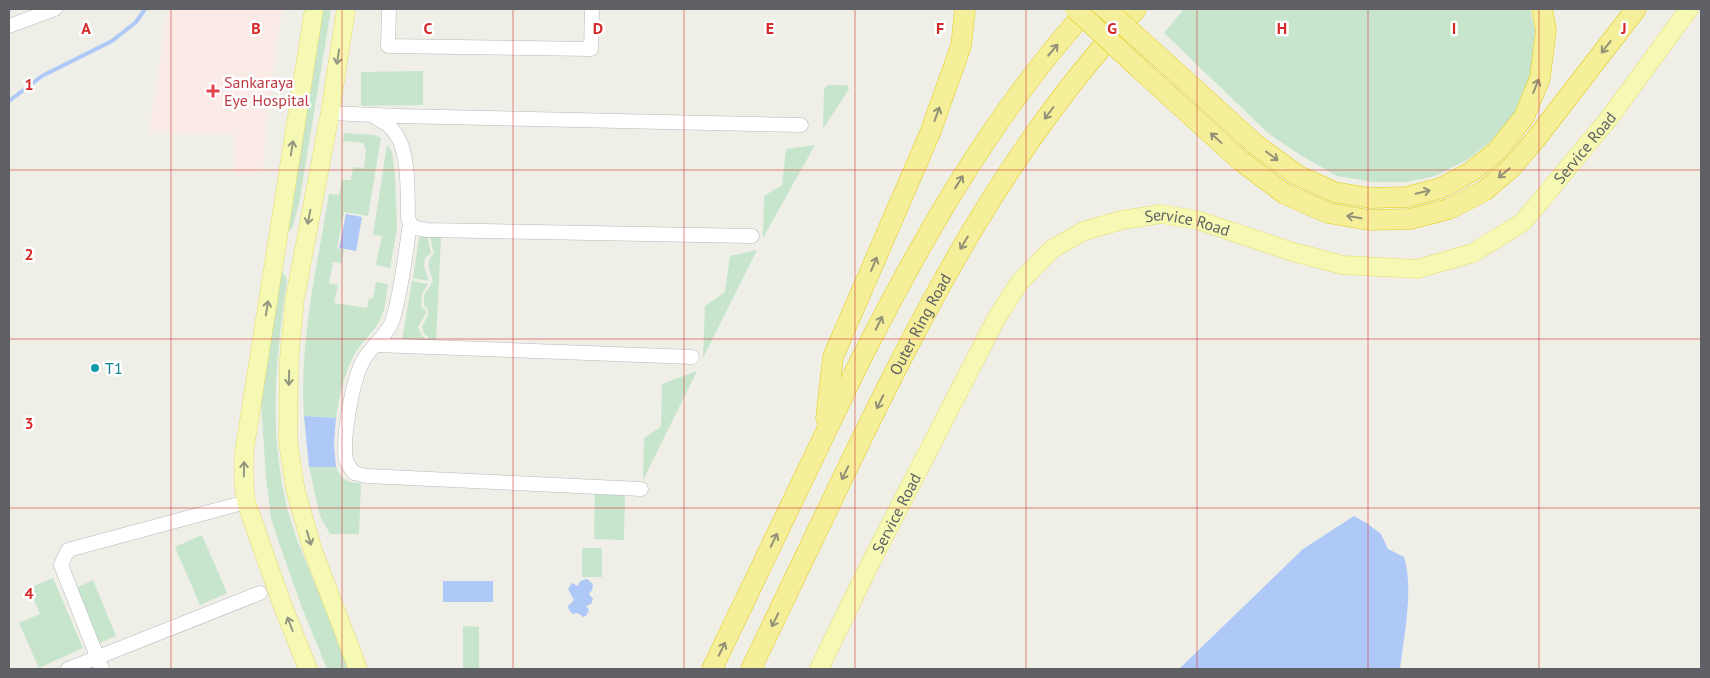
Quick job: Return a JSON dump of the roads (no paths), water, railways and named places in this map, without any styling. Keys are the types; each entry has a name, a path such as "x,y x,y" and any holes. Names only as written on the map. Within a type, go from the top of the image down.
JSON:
{"highway":[{"path":"825,434 833,356 930,133 961,46 965,9"},
{"path":"1075,9 1241,161 1285,194 1328,213 1369,220 1410,219 1449,209 1484,191 1511,168 1535,140 1636,9"},
{"path":"712,669 889,305 931,228 958,183 1016,98 1088,9"},
{"path":"1106,9 1255,144 1296,175 1334,192 1370,198 1407,196 1441,188 1471,172 1497,151 1524,117 1540,78 1546,30 1542,9"},
{"name":"Outer Ring Road","path":"751,669 900,361 962,246 1017,157 1074,81 1136,9"}],"main road":[{"path":"308,669 282,604 246,502 244,452 314,9"},
{"path":"346,9 330,113 295,298 289,359 288,442 296,492 313,551 358,669"},
{"name":"Service Road","path":"819,669 996,319 1019,283 1052,249 1084,231 1122,220 1161,214 1197,220 1293,252 1343,265 1418,269 1473,253 1523,222 1610,116 1690,9"},
{"path":"276,248 303,254"}],"street":[{"path":"9,26 31,13 55,9"},
{"path":"389,9 388,46 591,50 592,9"},
{"path":"330,113 801,125"},
{"path":"372,115 390,127 400,140 404,151 410,224 403,271 392,320 386,333 366,357 358,376 347,422 346,460 354,473 367,476 641,490"},
{"path":"410,224 416,228 427,230 752,236"},
{"path":"376,345 692,357"},
{"path":"100,663 61,565 68,550 246,502"},
{"path":"68,669 100,663 260,593"}],"water":[{"path":"346,214 362,217 356,251 339,248"},
{"path":"304,416 336,418 334,443 336,467 309,467"},
{"path":"1354,516 1381,534 1388,549 1404,557 1407,569 1408,597 1400,669 1179,669 1303,549"},
{"path":"587,579 593,584 589,594 593,599 591,604 586,606 589,610 586,616 583,617 578,613 573,614 569,610 568,606 574,600 568,589 572,583 578,586 580,581"},
{"path":"443,581 493,581 493,602 443,602"}],"waterway":[{"path":"9,101 42,76 112,41 136,22 145,9"}],"place":[{"name":"Sankaraya Eye Hospital","path":"213,91"},
{"name":"T1","path":"95,368"}]}
